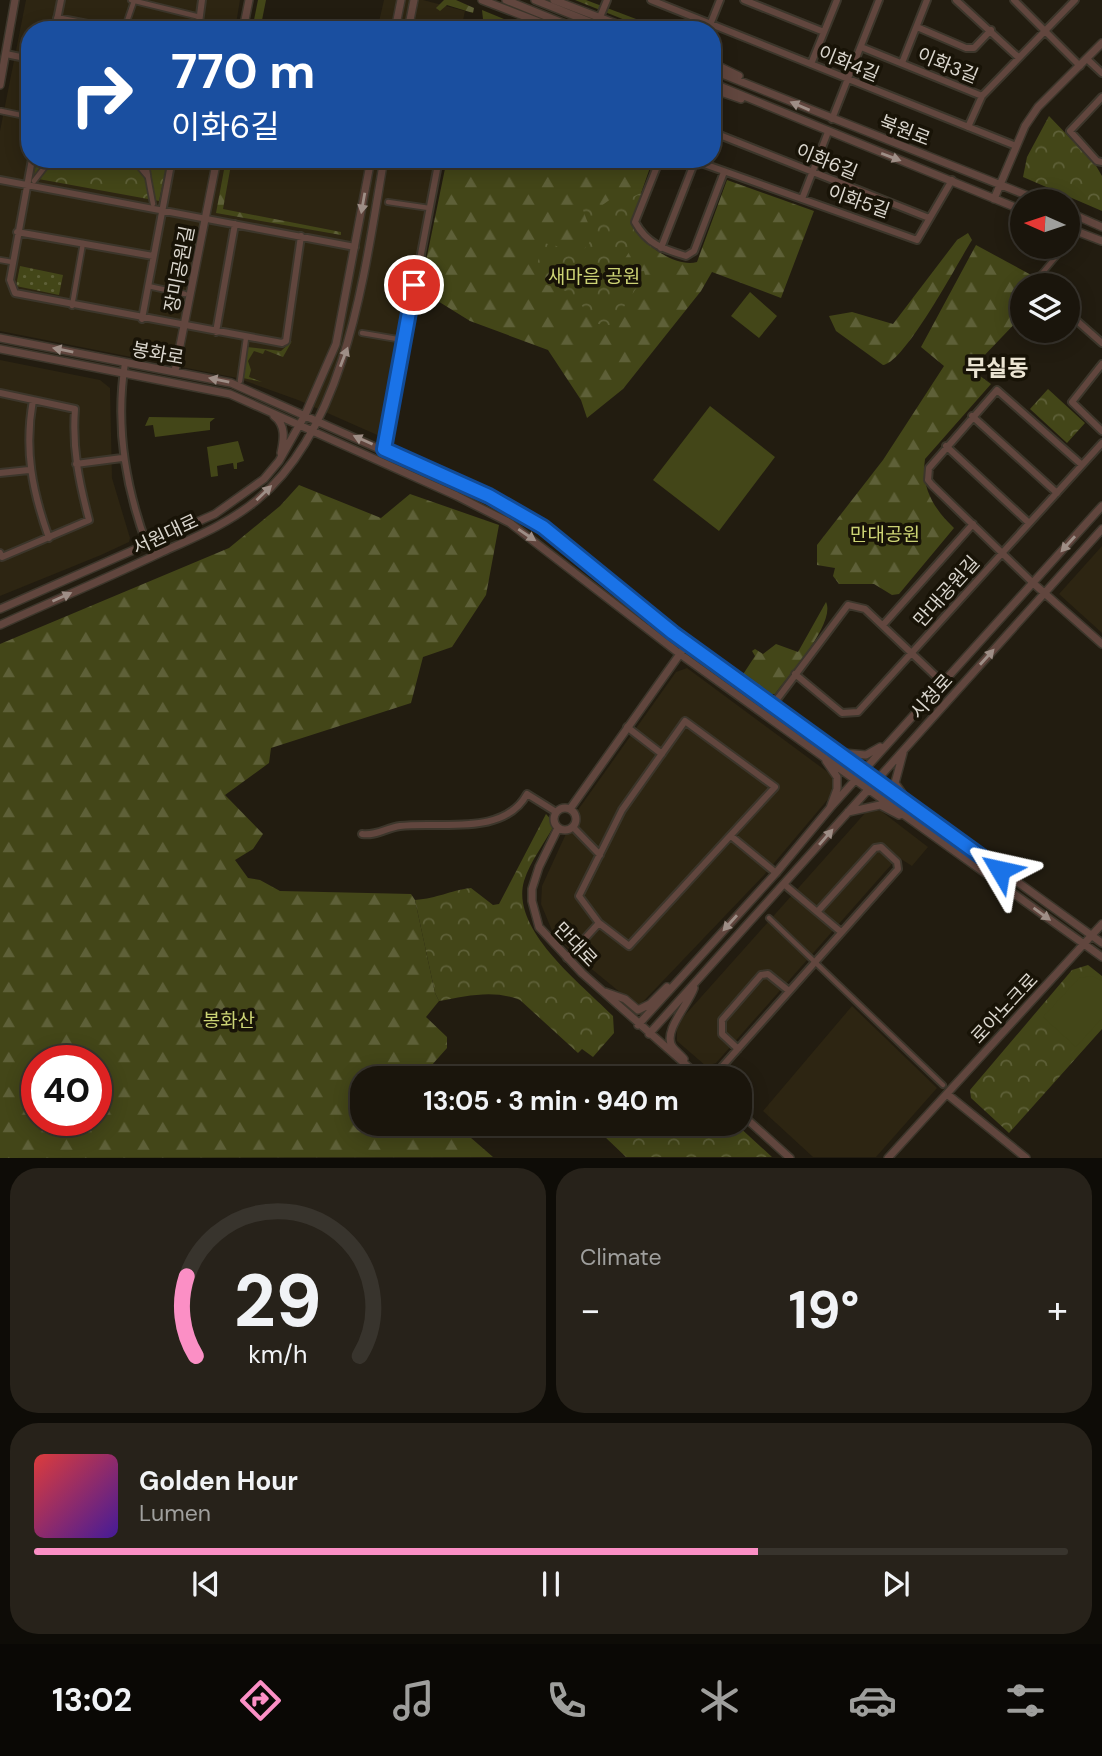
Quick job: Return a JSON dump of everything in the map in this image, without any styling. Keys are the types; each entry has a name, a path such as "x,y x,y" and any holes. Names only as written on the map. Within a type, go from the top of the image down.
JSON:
{"street":[{"path":"0,85 3,53 15,0"},
{"path":"56,21 61,0"},
{"path":"127,21 133,0 200,17"},
{"path":"199,21 202,0"},
{"path":"245,21 249,0"},
{"path":"397,21 399,0"},
{"path":"506,0 558,21"},
{"path":"535,0 588,21"},
{"path":"554,0 610,21"},
{"path":"600,17 607,0"},
{"name":"이화4길","path":"651,0 697,21"},
{"path":"671,8 674,0"},
{"path":"711,21 720,0"},
{"path":"744,0 824,32"},
{"path":"811,64 837,0"},
{"path":"802,198 879,0"},
{"name":"이화3길","path":"902,63 927,0"},
{"path":"957,0 1018,57"},
{"path":"1014,0 1080,66"},
{"name":"이화3길","path":"968,127 982,96 1074,0"},
{"path":"485,1 537,21"},
{"path":"411,21 416,2"},
{"path":"57,18 72,21"},
{"name":"이화3길","path":"916,27 966,48 974,48 990,30"},
{"name":"이화4길","path":"721,31 811,64 1016,146"},
{"path":"994,199 1016,146 1038,107 1102,43"},
{"name":"이화3길","path":"861,47 982,96"},
{"path":"3,53 21,57"},
{"path":"1087,59 1102,73"},
{"name":"북원로","path":"721,68 758,88"},
{"name":"북원로","path":"721,74 1013,189"},
{"name":"북원로","path":"721,87 1010,205"},
{"name":"북원로","path":"721,92 754,102"},
{"path":"1102,97 1070,131 1097,161 1102,162"},
{"path":"1,111 21,115"},
{"name":"이화6길","path":"721,136 929,218"},
{"name":"장미공원길","path":"30,168 12,262 10,281 15,293 277,343 286,341 301,236"},
{"path":"34,181 42,168"},
{"path":"140,168 148,177"},
{"path":"146,168 153,204"},
{"name":"장미공원길","path":"142,319 170,168"},
{"path":"215,168 204,218 355,247"},
{"path":"305,415 336,344 369,168"},
{"path":"382,168 351,338 316,420 519,511 543,527 687,644 1102,943"},
{"path":"384,449 437,168"},
{"path":"656,168 635,222 648,240 661,248 686,256 694,251 724,172"},
{"name":"이화5길","path":"661,248 689,168"},
{"name":"이화5길","path":"713,168 917,240 952,180"},
{"name":"장미공원길","path":"0,180 204,218 175,371"},
{"path":"388,202 429,208"},
{"path":"1080,217 1102,227"},
{"path":"216,332 235,224"},
{"name":"장미공원길","path":"17,232 153,256"},
{"path":"1080,233 1102,241"},
{"path":"72,306 83,243"},
{"path":"1044,273 1055,259"},
{"path":"0,260 12,262"},
{"name":"장미공원길","path":"147,286 185,294"},
{"path":"1080,324 1102,343"},
{"path":"362,333 403,340"},
{"name":"봉화로","path":"0,338 230,383 316,420"},
{"path":"240,381 247,338"},
{"name":"봉화로","path":"0,349 230,394 311,430"},
{"name":"서원대로","path":"125,363 122,458 131,502 147,545"},
{"path":"1102,364 1072,402 1102,432"},
{"name":"만대공원길","path":"1034,583 928,480 929,468 993,392 1001,391 1082,465"},
{"path":"0,393 75,408 76,464 89,520 2,557 0,553"},
{"path":"33,400 29,424 29,470 49,538"},
{"path":"262,409 281,423 284,437 279,461"},
{"name":"서원대로","path":"0,609 215,514 243,497 279,461 305,415"},
{"path":"972,416 1057,493"},
{"name":"서원대로","path":"0,625 218,527 257,500 273,485 316,420"},
{"path":"311,430 457,496 533,539 680,654 1102,957"},
{"name":"만대공원길","path":"795,674 842,713 858,712 1102,443"},
{"path":"946,446 1029,523"},
{"path":"76,464 122,458"},
{"path":"0,473 29,470"},
{"path":"457,496 461,483"},
{"name":"시청로","path":"776,873 854,779 1102,506"},
{"name":"만대공원길","path":"912,652 883,625 973,524"},
{"name":"시청로","path":"649,1034 1102,529"},
{"path":"1034,583 1102,644"},
{"path":"772,706 848,605 865,610 883,625"},
{"path":"570,809 687,644"},
{"path":"912,652 943,683"},
{"path":"685,721 775,787 731,836 629,946 599,923 579,896 622,810 685,721"},
{"path":"627,727 662,754"},
{"path":"828,747 860,756 887,743"},
{"path":"904,749 895,783 913,808"},
{"path":"822,754 837,777 837,789 830,808"},
{"path":"362,834 370,835 399,826 460,827 475,824 521,806 527,794 556,812"},
{"path":"847,812 880,805 907,818"},
{"path":"564,807 570,809 576,819 573,827 564,830 558,828 554,820 556,812 564,807"},
{"path":"573,827 600,855"},
{"name":"만대로","path":"558,828 539,867 532,901 539,927 601,991 649,1034"},
{"path":"638,1025 776,873 731,836"},
{"path":"723,1066 898,869 897,862 881,847 875,848 818,911"},
{"path":"785,885 841,932"},
{"path":"769,918 943,1084"},
{"path":"568,958 599,923"},
{"path":"1084,944 1102,924"},
{"name":"로아노크로","path":"947,1094 1084,944"},
{"path":"738,1049 722,1034 722,1020 761,975 768,974 789,991"},
{"path":"601,991 641,1009 681,977"},
{"path":"688,1066 672,1046 670,1033 671,1026 687,1006 695,984"},
{"path":"649,1034 688,1066"},
{"path":"888,1157 947,1094 1026,1157"},
{"path":"752,1124 790,1157"}],"shaded area":[{"path":"26,0 240,0 236,21 22,21"},
{"path":"384,0 423,0 465,11 463,21 379,21"},
{"path":"21,25 21,168 435,168 384,438 298,400 237,378 0,331 0,131"},
{"path":"0,360 100,380 110,388 112,478 130,538 129,542 101,555 0,596"},
{"path":"1102,546 1102,633 1059,594"},
{"path":"687,668 833,776 834,792 764,875 638,1007 577,957 553,933 541,904 542,886 575,814 676,672"},
{"path":"881,811 928,847 912,866 898,857 716,1063 706,1066 677,1041 677,1024 866,812"},
{"path":"852,1006 937,1088 876,1157 813,1157 763,1111"}],"green space":[{"path":"258,0 266,0 262,21 254,21"},
{"path":"444,0 456,0 474,8 473,13 447,5 440,11 436,8"},
{"path":"575,0 586,0 641,21 628,21"},
{"path":"482,10 509,21 488,21 483,19"},
{"path":"1049,116 1095,164 1102,176 1102,211 1080,202 1080,189 1051,189 1023,177 1027,157"},
{"path":"35,168 166,168 159,201 33,178"},
{"path":"224,168 230,168 223,209 341,232 341,235 216,213"},
{"path":"445,168 650,168 631,222 642,238 659,252 688,263 697,262 727,180 814,211 781,298 712,272 701,291 623,389 587,418 581,400 548,350 470,321 420,290"},
{"name":"새마음 공원","path":"643,192 631,222 635,233 653,248 631,249 619,268 621,273 644,271 645,275 612,325 598,324 590,319 572,294 544,284 536,267 544,243 581,252 587,247 591,236 582,206 592,197 601,206 615,196 626,194 628,199"},
{"path":"968,233 972,240 917,330 893,360 883,365 836,331 829,316 852,312 893,324 957,240"},
{"name":"만대공원","path":"976,245 1027,273 1010,273 1010,329 979,361 980,376 991,384 925,459 925,479 930,496 940,513 954,528 899,594 892,595 874,584 839,584 833,576 835,568 817,565 817,545 883,460 944,366 921,347"},
{"path":"20,266 63,275 59,295 16,286"},
{"path":"750,292 777,316 759,338 731,316"},
{"path":"292,341 283,357 265,350 263,354 254,351 248,361 251,370 249,377 262,382 243,378 247,347 281,351"},
{"path":"1048,389 1085,423 1067,443 1030,409"},
{"path":"710,406 775,457 719,531 653,480"},
{"path":"149,417 215,418 210,422 210,430 155,437 153,425 145,426"},
{"path":"238,441 244,461 237,463 237,469 234,469 233,463 217,466 218,476 211,477 207,447"},
{"name":"봉화산","path":"299,485 381,518 410,494 499,525 486,595 452,647 423,657 411,703 271,748 269,763 225,795 263,834 253,849 235,860 248,878 260,880 280,891 411,894 415,900 439,1001 426,1017 447,1037 447,1048 431,1066 350,1066 350,1136 469,1136 493,1157 0,1158 0,644 229,548 280,506"},
{"path":"826,602 827,611 818,635 775,694 768,694 740,679 755,656 752,651 755,649 763,654 776,644 798,652"},
{"path":"546,814 555,824 524,881 523,900 528,918 538,937 568,972 613,1016 614,1033 593,1057 582,1049 578,1053 520,1000 490,994 439,1001 415,900 471,888 493,905 499,904"},
{"path":"1088,965 1102,976 1102,1029 1009,1133 971,1098 970,1090 1072,970"},
{"path":"1092,976 1102,981 1102,1018 1076,1047 1043,1017 1079,978"},
{"path":"604,1136 749,1136 772,1157 626,1157"}],"district":[{"name":"무실동","path":"997,368"}],"route":[{"path":"414,285 384,449 489,496 543,527 673,633 1000,870"}]}
